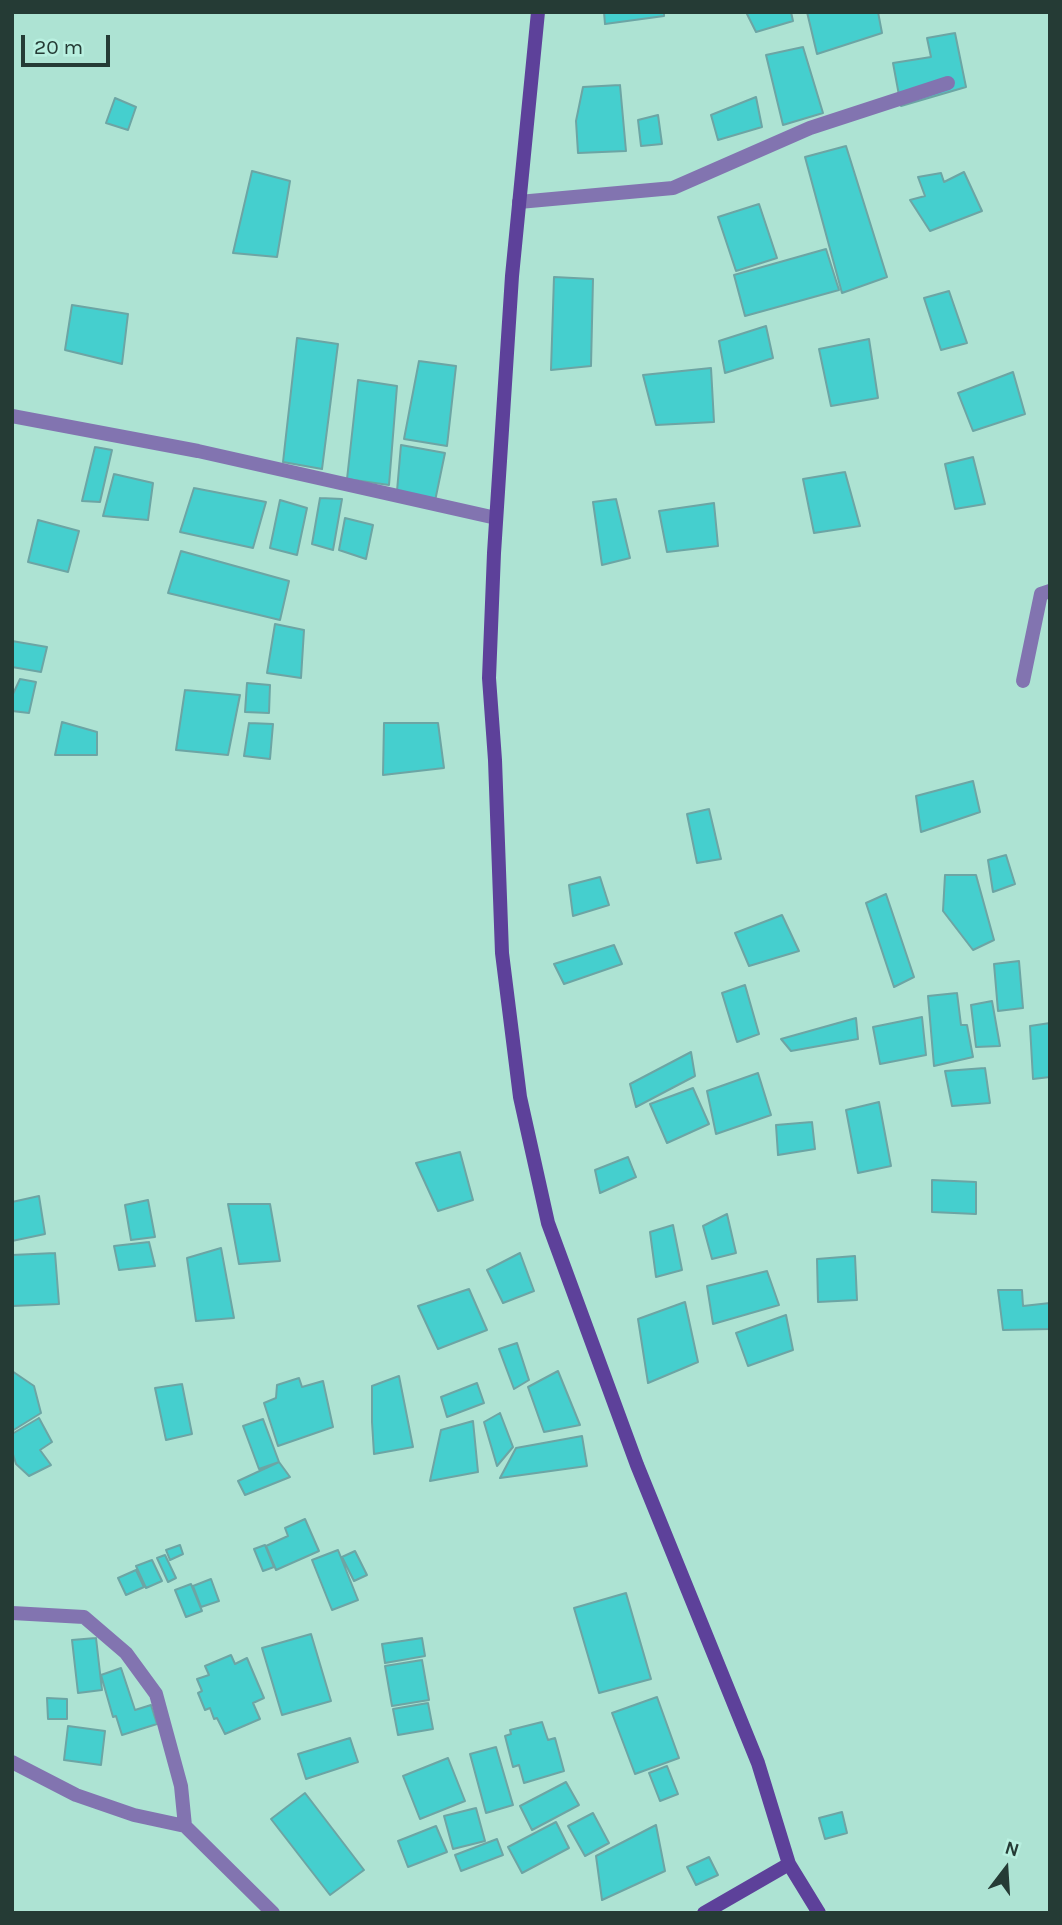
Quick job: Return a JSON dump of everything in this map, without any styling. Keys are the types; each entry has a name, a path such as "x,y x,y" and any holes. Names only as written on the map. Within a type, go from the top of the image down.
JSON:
{"street":[{"path":"538,12 512,276 496,518 489,678 495,760 502,953 520,1097 548,1223 637,1465 758,1763 789,1864 818,1913"},
{"path":"519,202 673,188 810,128 948,83"},
{"path":"12,416 198,451 496,518"},
{"path":"1024,681 1041,594 1050,591"},
{"path":"12,1613 84,1617 126,1653 156,1694 181,1786 185,1826"},
{"path":"12,1762 76,1796 134,1815 185,1826 273,1913"},
{"path":"704,1913 789,1864"}],"building":[{"path":"604,12 664,12 664,16 605,24"},
{"path":"746,12 791,12 793,21 756,32"},
{"path":"807,12 878,12 882,33 817,54"},
{"path":"955,33 966,87 901,106 893,63 931,57 927,38"},
{"path":"803,47 823,113 783,125 766,55"},
{"path":"620,85 626,151 578,153 576,121 583,87"},
{"path":"756,97 762,127 718,140 711,115"},
{"path":"115,98 136,107 128,130 106,123"},
{"path":"658,115 662,144 641,146 638,120"},
{"path":"846,146 887,277 842,293 805,157"},
{"path":"252,171 290,181 277,257 233,253"},
{"path":"964,172 982,211 930,231 910,200 925,196 918,177 941,173 944,182"},
{"path":"759,204 777,258 736,271 718,217"},
{"path":"826,249 839,290 745,316 734,275"},
{"path":"554,277 593,279 591,366 551,370"},
{"path":"949,291 967,343 941,350 924,298"},
{"path":"72,305 128,314 122,364 65,350"},
{"path":"766,326 773,358 725,373 719,341"},
{"path":"297,338 338,344 322,469 283,462"},
{"path":"869,339 878,398 831,406 819,349"},
{"path":"419,361 456,366 447,446 404,439"},
{"path":"711,368 714,422 656,425 643,375"},
{"path":"1013,372 1025,414 973,431 958,393"},
{"path":"358,380 397,386 389,485 347,479"},
{"path":"401,445 445,453 435,501 397,491"},
{"path":"95,447 112,450 100,502 82,501"},
{"path":"973,457 985,504 955,509 945,464"},
{"path":"845,472 860,526 814,533 803,479"},
{"path":"114,474 153,483 148,520 103,516"},
{"path":"194,488 266,502 253,548 180,532"},
{"path":"320,498 342,499 333,550 312,544"},
{"path":"616,499 630,558 602,565 593,502"},
{"path":"280,500 307,508 297,555 270,548"},
{"path":"714,503 718,546 667,552 659,511"},
{"path":"345,518 373,525 366,559 339,550"},
{"path":"38,520 79,531 68,572 28,562"},
{"path":"181,551 289,581 280,620 168,593"},
{"path":"275,624 304,630 301,678 267,673"},
{"path":"12,641 47,647 41,672 12,667"},
{"path":"20,679 36,682 29,713 12,711 12,696"},
{"path":"247,683 270,685 269,713 245,712"},
{"path":"185,690 240,695 228,755 176,750"},
{"path":"62,722 97,732 97,755 55,755"},
{"path":"249,723 273,724 270,759 244,756"},
{"path":"384,723 438,723 444,768 383,775"},
{"path":"973,781 980,812 921,832 916,796"},
{"path":"709,809 721,859 697,863 687,814"},
{"path":"1006,855 1015,884 993,892 988,860"},
{"path":"945,875 976,875 994,940 973,950 943,911"},
{"path":"600,877 609,905 573,916 569,885"},
{"path":"886,894 914,977 894,987 866,903"},
{"path":"782,915 799,951 749,966 735,933"},
{"path":"614,945 622,964 564,984 554,964"},
{"path":"1019,961 1023,1008 998,1011 994,964"},
{"path":"745,985 759,1034 737,1042 722,993"},
{"path":"957,993 961,1025 967,1025 973,1057 934,1066 928,996"},
{"path":"992,1001 1000,1046 976,1047 971,1005"},
{"path":"922,1017 926,1055 880,1064 873,1027"},
{"path":"856,1018 858,1039 791,1051 781,1039"},
{"path":"1050,1023 1050,1077 1033,1079 1030,1026"},
{"path":"691,1052 695,1076 636,1107 630,1084"},
{"path":"985,1068 990,1103 952,1106 945,1071"},
{"path":"758,1073 771,1115 716,1134 707,1091"},
{"path":"693,1088 709,1124 667,1143 650,1104"},
{"path":"879,1102 891,1166 858,1173 846,1110"},
{"path":"812,1122 815,1149 778,1155 776,1125"},
{"path":"460,1152 473,1200 438,1211 416,1163"},
{"path":"628,1157 636,1177 600,1193 595,1170"},
{"path":"932,1180 976,1182 976,1214 932,1212"},
{"path":"39,1196 45,1234 12,1241 12,1202"},
{"path":"148,1200 155,1237 131,1240 125,1205"},
{"path":"228,1204 270,1204 280,1261 239,1264"},
{"path":"727,1214 736,1253 712,1259 703,1226"},
{"path":"673,1225 682,1270 656,1277 650,1232"},
{"path":"149,1242 155,1266 119,1270 114,1246"},
{"path":"221,1248 234,1318 196,1321 187,1258"},
{"path":"55,1253 59,1304 12,1306 12,1255"},
{"path":"520,1253 534,1291 503,1303 487,1270"},
{"path":"855,1256 857,1300 818,1302 817,1259"},
{"path":"767,1271 779,1305 713,1324 707,1286"},
{"path":"469,1289 487,1330 438,1349 418,1306"},
{"path":"998,1290 1022,1290 1023,1306 1050,1303 1050,1329 1003,1330"},
{"path":"685,1302 698,1362 648,1383 638,1319"},
{"path":"786,1315 793,1350 748,1366 736,1333"},
{"path":"517,1343 529,1380 514,1389 499,1349"},
{"path":"12,1371 34,1386 41,1413 12,1431"},
{"path":"558,1371 580,1425 544,1432 528,1387"},
{"path":"399,1376 413,1447 374,1454 372,1386"},
{"path":"299,1378 302,1387 323,1381 333,1427 278,1446 264,1403 276,1398 277,1385"},
{"path":"477,1383 484,1403 447,1417 441,1397"},
{"path":"182,1384 192,1434 166,1440 155,1388"},
{"path":"500,1413 513,1447 497,1466 484,1422"},
{"path":"39,1418 52,1442 40,1450 51,1465 29,1476 16,1464 12,1451 12,1434"},
{"path":"263,1419 279,1462 259,1469 243,1426"},
{"path":"473,1421 478,1472 430,1481 441,1430"},
{"path":"582,1436 587,1466 500,1478 516,1448"},
{"path":"279,1462 290,1477 245,1495 238,1481"},
{"path":"305,1519 319,1551 276,1570 266,1546 288,1536 285,1528"},
{"path":"180,1545 183,1554 170,1560 166,1550"},
{"path":"265,1545 274,1567 263,1571 254,1549"},
{"path":"338,1550 358,1600 332,1610 312,1560"},
{"path":"355,1551 367,1575 354,1581 342,1557"},
{"path":"165,1555 176,1578 168,1582 157,1558"},
{"path":"152,1560 162,1581 146,1588 136,1566"},
{"path":"136,1570 144,1587 126,1595 118,1578"},
{"path":"211,1579 219,1601 201,1607 193,1586"},
{"path":"191,1584 202,1611 186,1617 175,1590"},
{"path":"626,1593 651,1679 599,1693 574,1608"},
{"path":"311,1634 331,1701 282,1715 262,1648"},
{"path":"96,1638 102,1690 78,1693 72,1640"},
{"path":"422,1638 425,1656 385,1663 382,1644"},
{"path":"231,1655 235,1664 247,1658 264,1698 253,1703 260,1719 225,1734 210,1708 205,1710 198,1693 202,1691 197,1679 209,1675 205,1666"},
{"path":"422,1660 429,1700 392,1706 385,1666"},
{"path":"121,1668 135,1710 151,1705 157,1724 122,1735 116,1716 113,1717 101,1675"},
{"path":"657,1697 679,1758 635,1774 612,1713"},
{"path":"47,1698 67,1699 67,1719 48,1719"},
{"path":"428,1703 433,1729 398,1735 393,1709"},
{"path":"542,1722 548,1740 555,1738 564,1771 524,1783 519,1765 513,1767 505,1736 511,1734 510,1730"},
{"path":"68,1726 105,1731 101,1765 64,1760"},
{"path":"350,1738 358,1762 306,1779 298,1754"},
{"path":"496,1747 513,1805 486,1813 470,1754"},
{"path":"448,1758 465,1801 420,1819 403,1776"},
{"path":"667,1766 678,1794 660,1801 649,1773"},
{"path":"566,1782 579,1805 532,1830 520,1806"},
{"path":"305,1793 364,1870 330,1895 271,1819"},
{"path":"476,1808 485,1841 453,1849 444,1816"},
{"path":"842,1812 847,1833 825,1839 819,1818"},
{"path":"593,1813 609,1843 585,1856 568,1826"},
{"path":"556,1822 569,1848 522,1873 508,1847"},
{"path":"656,1825 665,1871 602,1900 596,1856"},
{"path":"436,1826 447,1852 408,1867 398,1841"},
{"path":"497,1839 503,1855 461,1871 455,1855"},
{"path":"709,1857 718,1875 696,1885 687,1867"}]}
